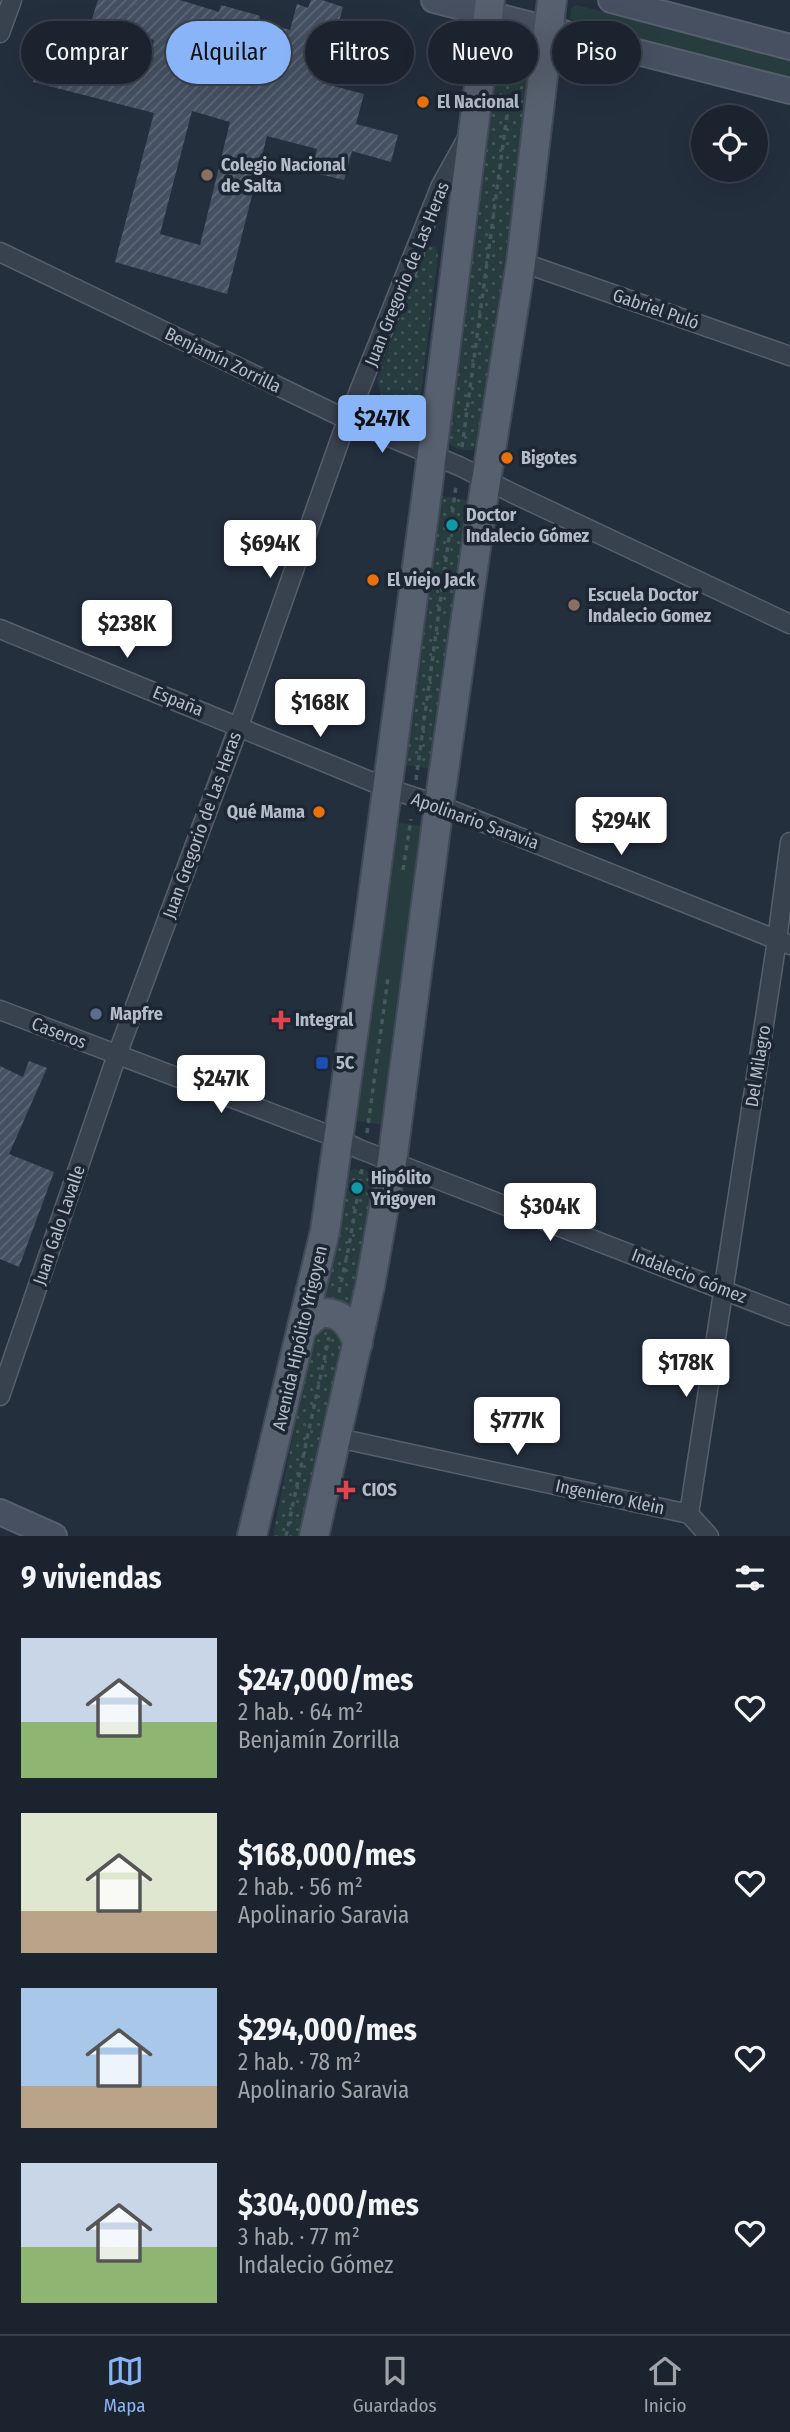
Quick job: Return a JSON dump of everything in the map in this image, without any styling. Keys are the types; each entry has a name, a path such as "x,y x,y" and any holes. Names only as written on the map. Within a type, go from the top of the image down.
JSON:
{"main road":[{"path":"314,1536 358,1343 392,1162 439,805 521,262 552,0"},
{"name":"Avenida Hipólito Yrigoyen","path":"252,1536 325,1231 432,456 489,7"},
{"path":"302,1328 319,1313 334,1314 350,1325 358,1343"}],"street":[{"path":"0,33 12,0"},
{"path":"434,0 489,7 548,29 790,91"},
{"path":"611,0 790,47"},
{"name":"Juan Gregorio de Las Heras","path":"117,1055 239,726 348,420 441,185 473,127"},
{"name":"Benjamín Zorrilla","path":"0,252 348,420 459,466 790,624"},
{"name":"Gabriel Puló","path":"521,262 790,356"},
{"name":"España","path":"0,629 239,726"},
{"name":"Apolinario Saravia","path":"239,726 387,788 439,805 784,942"},
{"name":"Del Milagro","path":"689,1514 722,1289 784,942 790,842"},
{"name":"Caseros","path":"0,1010 117,1055"},
{"name":"Indalecio Gómez","path":"117,1055 337,1138 392,1162 790,1316"},
{"name":"Juan Galo Lavalle","path":"0,1396 117,1055"},
{"name":"Ingeniero Klein","path":"338,1438 689,1514 709,1536"},
{"path":"0,1512 54,1536"}],"green space":[{"path":"577,5 639,21 573,21 570,17 571,8"},
{"path":"641,22 790,60 790,79 641,40"},
{"path":"490,84 529,84 479,442 472,450 463,450 452,446 445,436"},
{"path":"429,246 436,247 438,254 420,400 412,407 381,395 377,380"},
{"path":"442,496 473,501 432,769 400,764"},
{"path":"392,822 424,826 384,1125 352,1120"},
{"path":"352,1169 367,1171 373,1175 374,1187 351,1317 323,1303 335,1252 345,1180"},
{"path":"331,1325 342,1336 344,1349 301,1536 273,1536 313,1335 320,1328"}],"building":[{"path":"98,0 180,0 219,12 221,5 260,16 259,21 166,21 166,84 291,84 291,26 297,4 308,8 311,0 322,0 343,7 339,21 305,21 305,84 326,84 364,94 356,124 398,135 391,162 352,151 344,180 311,172 317,149 267,136 227,294 115,262 154,113 41,84 152,84 152,21 91,21","holes":["192,111 230,122 200,245 160,234"]},
{"path":"29,1061 47,1068 9,1154 54,1172 19,1267 0,1259 0,1066 23,1077"}],"place":[{"name":"El Nacional","path":"423,102"},
{"name":"Colegio Nacional de Salta","path":"207,175"},
{"name":"Bigotes","path":"507,458"},
{"name":"Doctor Indalecio Gómez","path":"452,525"},
{"name":"El viejo Jack","path":"373,580"},
{"name":"Escuela Doctor Indalecio Gomez","path":"574,605"},
{"name":"Qué Mama","path":"319,812"},
{"name":"Mapfre","path":"96,1014"},
{"name":"Integral","path":"281,1020"},
{"name":"5C","path":"322,1063"},
{"name":"Hipólito Yrigoyen","path":"357,1188"},
{"name":"CIOS","path":"346,1490"}]}
